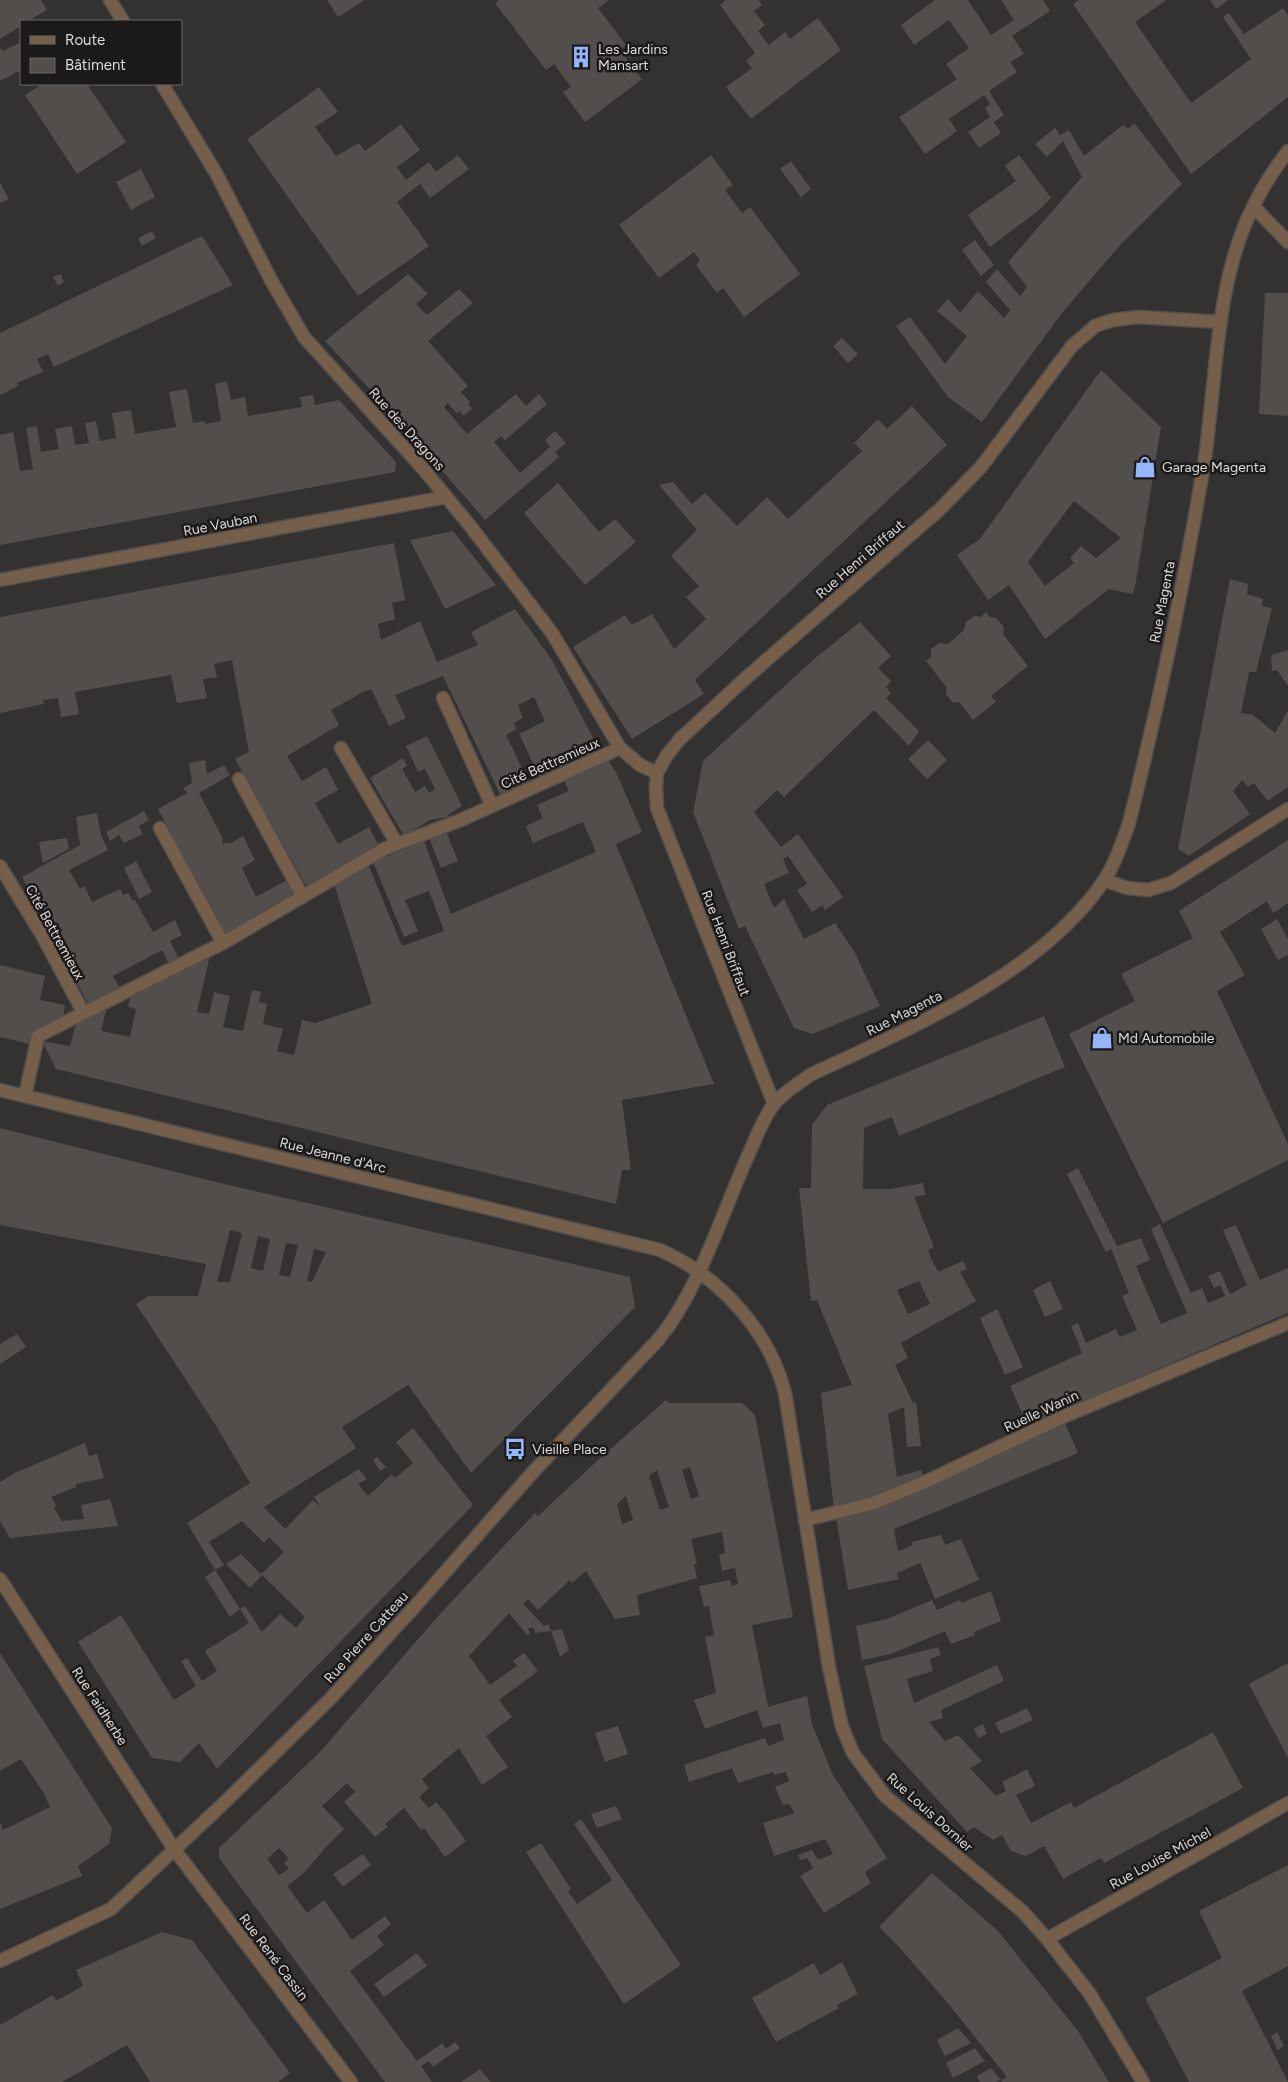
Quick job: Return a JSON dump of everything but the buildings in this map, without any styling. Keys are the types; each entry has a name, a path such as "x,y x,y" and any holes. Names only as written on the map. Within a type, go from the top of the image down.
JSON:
{"street":[{"path":"110,0 122,20"},
{"name":"Rue des Dragons","path":"163,85 216,173 271,280 304,337 471,527 552,633 620,748 640,765 657,773"},
{"path":"1221,322 1238,243 1253,206 1272,172 1288,151"},
{"path":"1253,206 1288,242"},
{"name":"Rue Henri Briffaut","path":"774,1104 658,808 657,773 667,755 680,740 747,677 940,510 962,488 981,467 1072,346 1095,326 1113,320 1138,317 1221,322"},
{"name":"Rue Magenta","path":"698,1271 736,1182 774,1104 810,1076 907,1029 962,1000 1005,974 1064,928 1086,905 1104,880 1120,849 1129,822 1179,600 1205,461 1221,322"},
{"name":"Rue Vauban","path":"0,580 446,497"},
{"name":"Cité Bettremieux","path":"443,698 492,806"},
{"path":"341,748 397,844"},
{"name":"Cité Bettremieux","path":"25,1096 38,1036 223,943 384,849 492,806 620,748"},
{"path":"239,779 303,897"},
{"path":"1104,880 1127,888 1148,890 1171,883 1288,809"},
{"path":"160,828 223,943"},
{"name":"Cité Bettremieux","path":"0,866 42,936 83,1012"},
{"name":"Rue Jeanne d'Arc","path":"0,1090 660,1250 698,1271"},
{"name":"Rue Louis Dornier","path":"698,1271 732,1301 760,1335 780,1371 833,1690 842,1727 853,1753 885,1796 1023,1912 1047,1939 1090,1994 1143,2082"},
{"name":"Rue Pierre Catteau","path":"0,1961 111,1909 274,1755 331,1698 418,1603 533,1472 658,1340 681,1309 698,1271"},
{"name":"Ruelle Wanin","path":"805,1520 874,1504 1065,1416 1288,1323"},
{"name":"Rue Faidherbe","path":"0,1579 174,1849"},
{"name":"Rue Louise Michel","path":"1047,1939 1288,1803"},
{"name":"Rue René Cassin","path":"174,1849 351,2082"}],"place":[{"name":"Les Jardins Mansart","path":"581,57"},
{"name":"Garage Magenta","path":"1145,467"},
{"name":"Md Automobile","path":"1102,1038"},
{"name":"Vieille Place","path":"515,1449"}]}
